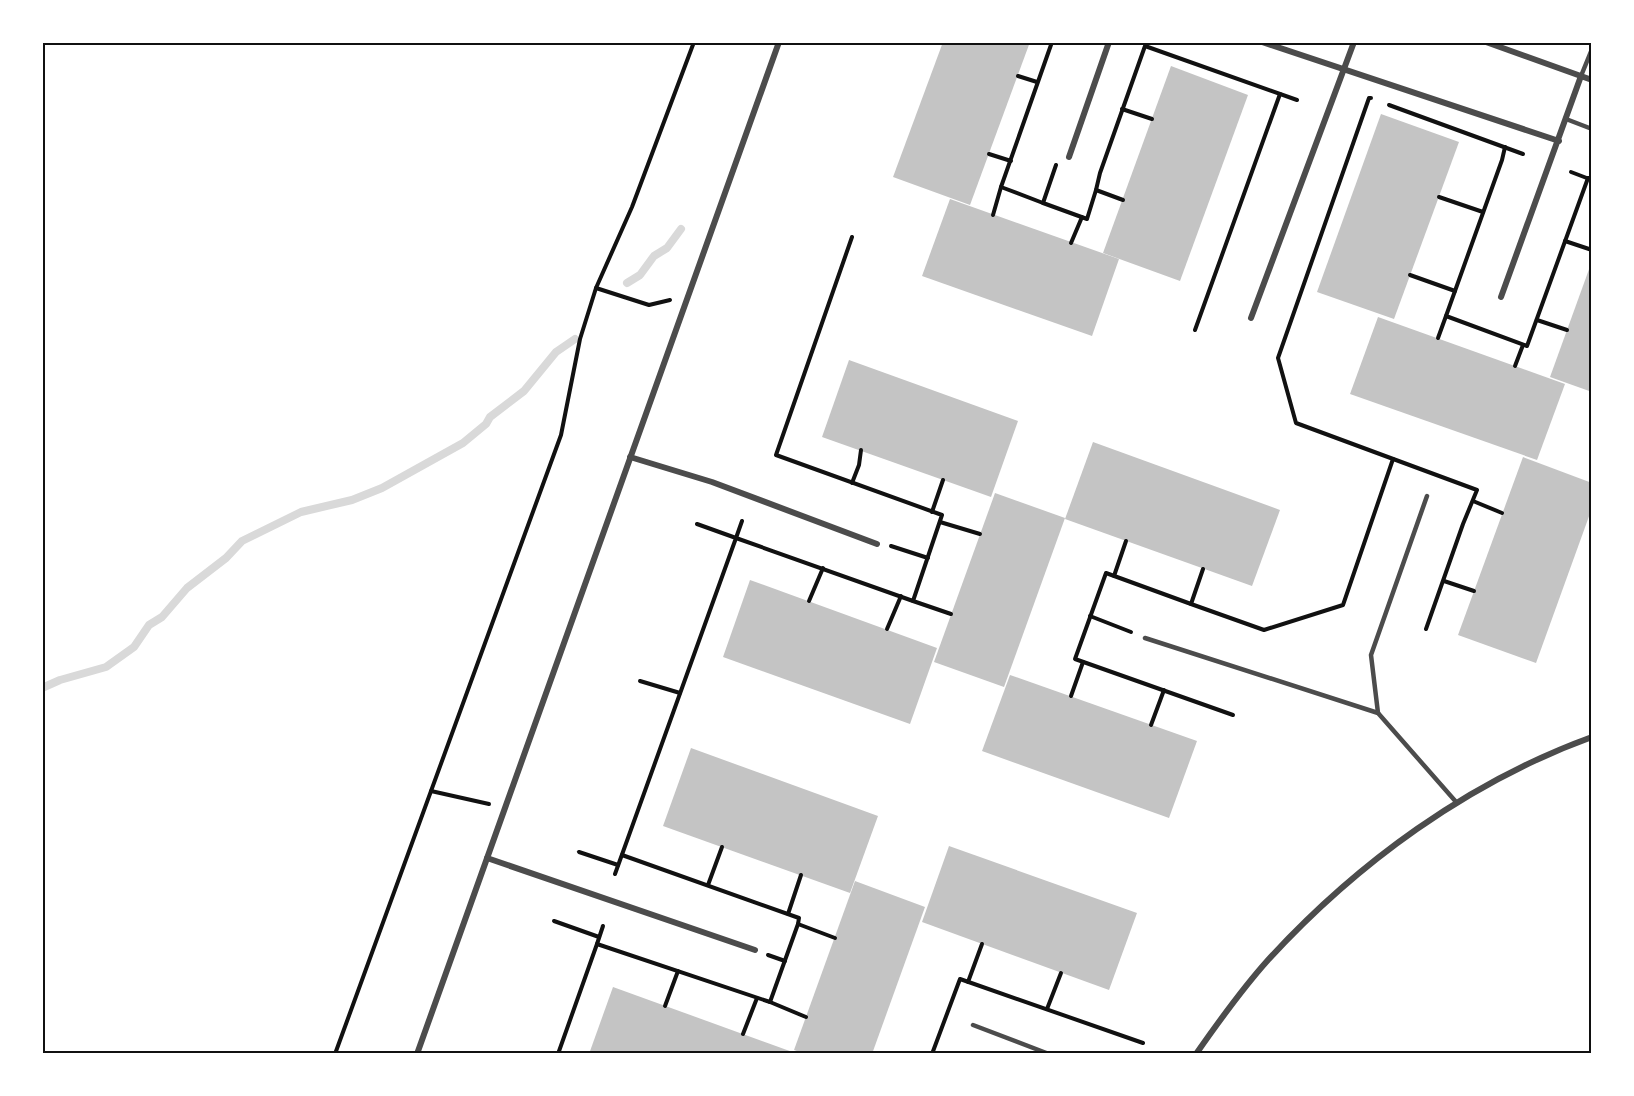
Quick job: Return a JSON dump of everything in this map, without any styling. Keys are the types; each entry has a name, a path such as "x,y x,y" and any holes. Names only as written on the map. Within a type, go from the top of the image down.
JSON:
{"street":[{"path":"417,1054 779,42"},
{"path":"1069,158 1109,42"},
{"path":"1262,42 1559,141"},
{"path":"1251,318 1354,42"},
{"path":"1486,42 1592,80"},
{"path":"1501,297 1581,76"},
{"path":"630,457 712,482 877,544"},
{"path":"1196,1054 1221,1017 1268,960 1329,898 1385,852 1457,803 1509,774 1592,737"},
{"path":"487,858 755,950"}],"lane":[{"path":"1581,76 1592,49"},
{"path":"1566,119 1592,129"},
{"path":"1378,712 1371,655 1427,496"},
{"path":"1145,638 1378,712 1457,803"},
{"path":"973,1025 1048,1054"}],"path":[{"path":"337,1054 561,435 580,339 596,288 632,207 694,42"},
{"path":"993,215 1052,42"},
{"path":"1001,187 1087,219 1100,173 1145,46 1297,100"},
{"path":"1018,76 1037,82"},
{"path":"1195,330 1280,94"},
{"path":"1426,629 1463,524 1478,490 1296,423 1278,358 1369,98 1523,154"},
{"path":"1122,109 1152,119"},
{"path":"989,154 1011,161"},
{"path":"1043,203 1059,159"},
{"path":"1571,172 1592,180"},
{"path":"1096,190 1123,200"},
{"path":"1439,197 1483,212"},
{"path":"1071,243 1082,217"},
{"path":"852,237 776,455 942,515 913,601"},
{"path":"1565,241 1592,250"},
{"path":"1410,275 1455,291"},
{"path":"596,288 649,305 689,295"},
{"path":"1438,338 1446,316"},
{"path":"1537,320 1567,330"},
{"path":"1515,366 1522,345"},
{"path":"852,483 859,465 861,450"},
{"path":"1203,569 1191,604 1264,630 1342,605 1393,459"},
{"path":"932,512 943,480"},
{"path":"1473,501 1502,513"},
{"path":"615,874 742,521"},
{"path":"940,522 980,534"},
{"path":"697,524 951,614"},
{"path":"1114,576 1126,541"},
{"path":"894,547 928,558"},
{"path":"809,602 823,568"},
{"path":"1444,580 1474,591"},
{"path":"887,629 901,596"},
{"path":"1090,616 1113,624"},
{"path":"1071,696 1083,662"},
{"path":"640,681 680,693"},
{"path":"1151,725 1164,690"},
{"path":"431,791 505,807"},
{"path":"708,885 722,847"},
{"path":"579,852 618,865"},
{"path":"622,855 800,918 770,1002"},
{"path":"788,914 801,875"},
{"path":"554,921 599,937"},
{"path":"798,924 835,938"},
{"path":"558,1054 603,927"},
{"path":"597,944 770,1002 806,1017"},
{"path":"969,982 982,944"},
{"path":"763,953 784,961"},
{"path":"664,1006 678,971"},
{"path":"1047,1009 1061,973"},
{"path":"932,1054 960,979 1143,1043"},
{"path":"743,1034 757,998"}],"building":[{"path":"943,42 1030,42 970,205 893,177"},
{"path":"1171,66 1248,95 1180,281 1103,253"},
{"path":"1381,114 1459,142 1394,319 1317,292"},
{"path":"950,199 1119,259 1092,336 922,276"},
{"path":"1592,261 1592,392 1550,377"},
{"path":"1378,317 1565,384 1537,460 1350,394"},
{"path":"849,360 1018,421 991,497 822,437"},
{"path":"1093,442 1280,510 1252,586 1065,519"},
{"path":"1523,457 1592,483 1592,508 1536,663 1458,635"},
{"path":"995,493 1065,518 1004,687 934,662"},
{"path":"750,580 937,648 910,724 723,657"},
{"path":"1010,675 1197,741 1169,818 982,751"},
{"path":"691,748 878,816 850,893 663,826"},
{"path":"949,846 1137,913 1109,990 922,922"},
{"path":"855,881 925,907 872,1054 805,1054 794,1050"},
{"path":"613,987 798,1054 589,1054"}],"waterway":[{"path":"627,283 640,275 654,256 667,248 681,229"},
{"path":"42,688 60,680 106,667 134,647 149,625 162,617 187,588 226,558 242,541 301,512 352,500 382,488 463,443 486,424 490,417 524,391 556,352 575,339"}]}
